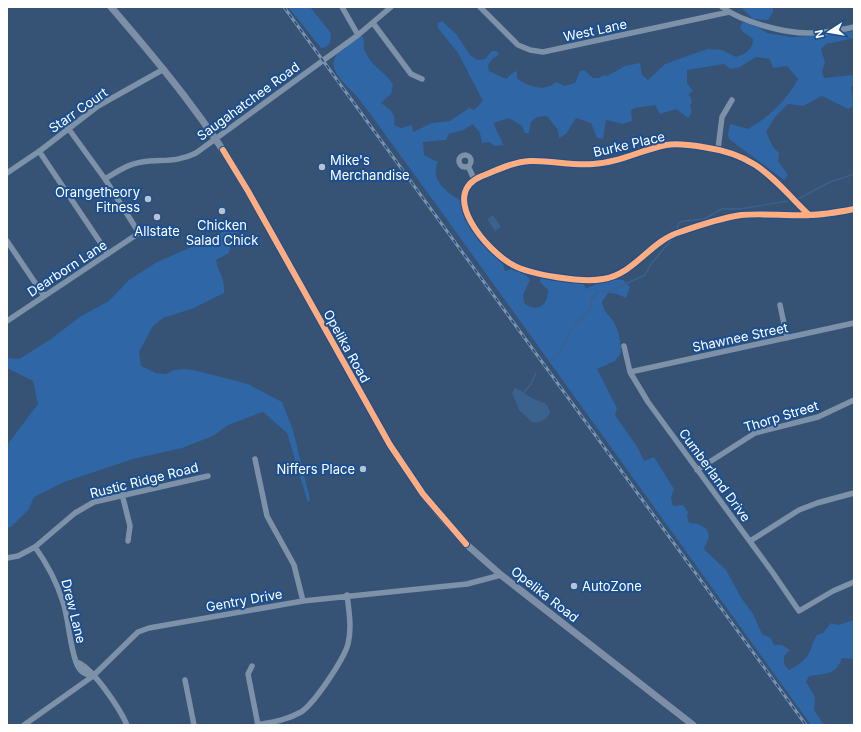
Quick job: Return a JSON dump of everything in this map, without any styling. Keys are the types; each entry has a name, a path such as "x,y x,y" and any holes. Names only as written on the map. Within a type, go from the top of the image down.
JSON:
{"main road":[{"name":"Opelika Road","path":"112,7 164,69 216,139 249,192 361,394 406,470 441,516 461,538 501,575 693,725"}],"street":[{"path":"342,7 358,35"},
{"name":"Saugahatchee Road","path":"105,179 125,168 141,162 183,159 216,139 358,35 391,7"},
{"name":"West Lane","path":"480,7 518,44 530,50 543,52 729,12"},
{"path":"722,7 729,12 753,22 790,32 810,33 854,27"},
{"path":"373,23 412,74 422,79"},
{"name":"Starr Court","path":"7,173 39,151 98,106 164,69"},
{"path":"718,149 722,117 732,100"},
{"path":"68,128 105,179"},
{"name":"Burke Place","path":"474,179 503,168 528,161 592,164 667,145 685,144 718,149 746,158 757,165 809,215"},
{"path":"39,151 108,254"},
{"path":"469,168 474,179 464,193 463,205 465,211 482,238 495,252 516,266 534,272 584,280 603,279 621,274 637,263 650,249 666,237 709,223 740,215 809,215 854,209"},
{"name":"Dearborn Lane","path":"7,321 139,233 105,179"},
{"path":"7,241 44,296"},
{"path":"780,305 787,338"},
{"name":"Shawnee Street","path":"630,372 854,323"},
{"name":"Cumberland Drive","path":"624,346 630,372 648,402 750,541 799,611 833,591 854,582"},
{"name":"Thorp Street","path":"697,470 756,433 818,417 854,400"},
{"path":"255,459 267,516 294,565 303,601"},
{"name":"Rustic Ridge Road","path":"7,558 18,556 35,547 85,506 94,502 122,494 208,476"},
{"path":"750,541 799,510 817,502 854,493"},
{"path":"122,494 130,526 128,541"},
{"name":"Drew Lane","path":"35,547 52,572 61,597 71,647 76,662 82,663 90,670 93,676 105,689 127,725"},
{"name":"Gentry Drive","path":"24,725 93,676 138,632 150,628 303,601 347,595 467,584 501,575"},
{"path":"252,666 248,674 257,725 282,720 302,711 310,705 324,686 348,645 350,628 347,595"},
{"path":"185,680 194,725"}],"shaded area":[{"path":"288,7 310,7 331,33 330,43 326,47 321,48"},
{"path":"741,7 773,7 773,12 768,20 753,19"},
{"path":"442,21 456,34 470,55 477,60 485,59 492,51 497,51 499,55 493,58 488,65 489,71 506,79 515,71 517,72 517,78 519,80 528,85 543,88 556,82 564,86 575,83 580,71 584,70 593,78 599,78 604,75 607,76 625,66 640,63 642,75 648,80 665,64 707,49 722,50 736,57 748,51 753,43 753,39 743,32 740,27 743,22 758,27 767,33 791,37 817,36 854,31 854,38 826,44 821,49 825,62 822,72 824,78 854,75 854,86 851,87 854,106 848,109 822,96 803,106 788,104 775,117 766,132 773,147 779,153 778,161 788,175 784,180 729,139 728,134 730,124 748,129 756,124 776,108 798,79 787,66 773,68 770,59 756,57 740,67 730,69 724,64 687,70 687,83 693,91 689,94 692,102 690,106 692,112 688,118 676,109 660,114 655,105 634,108 631,111 632,121 623,124 606,120 603,139 597,138 591,123 576,118 566,134 559,138 558,130 547,116 537,117 531,122 529,133 525,133 522,126 509,118 494,123 503,145 494,146 490,142 482,143 480,133 473,124 463,130 449,134 446,140 423,142 424,155 438,162 436,174 438,180 450,194 460,200 465,220 474,230 479,241 503,264 505,271 514,268 526,275 530,280 523,295 524,303 537,308 544,304 548,296 548,290 540,282 541,278 546,276 584,284 586,289 595,284 613,280 623,280 630,287 626,298 617,294 608,293 602,302 605,310 617,328 621,353 615,361 597,369 617,408 615,415 638,448 644,461 654,457 674,489 671,497 673,506 683,505 688,512 687,517 689,523 698,524 707,529 709,537 704,549 726,570 742,599 753,614 762,634 771,638 774,645 782,645 790,650 784,656 784,664 789,670 806,658 817,635 823,633 831,623 838,625 854,620 854,659 842,658 833,671 825,674 809,676 806,682 815,697 814,710 824,725 811,725 417,178 359,99 341,80 334,68 335,57 338,52 352,41 362,36 364,40 364,49 367,56 393,84 391,94 381,103 393,114 395,121 394,125 401,128 412,125 413,132 432,123 450,121 469,108 474,110 483,101 458,53 438,28 438,23"},
{"path":"493,215 501,227 495,231 487,219"},
{"path":"237,224 239,230 232,240 229,253 216,260 223,279 224,293 194,308 163,318 153,326 139,352 141,366 156,373 166,374 174,370 194,370 248,384 282,402 293,430 310,499 308,503 287,433 263,412 228,425 213,436 182,448 133,459 64,482 34,497 29,509 11,527 7,528 7,445 38,404 33,381 7,368 7,358 19,359 51,339 81,316 109,301 129,280 157,262 208,240"},
{"path":"515,388 535,400 546,404 550,413 547,417 541,421 533,423 519,410 512,393"}],"waterway":[{"path":"798,199 830,182 854,174"},
{"path":"677,229 679,223 683,221 704,219 722,209 739,209 788,201"},
{"path":"551,361 562,348 573,327 591,308 591,301 597,292 608,292 645,275 651,264 672,239"},
{"path":"524,392 531,384 536,373"}],"railway":[{"path":"284,7 806,725"}],"cycle path":[{"path":"809,215 796,202 785,190 763,170 751,163 738,156 722,151 680,144 657,147 602,163 577,164 538,161 517,163 482,176 469,184 464,196 465,209 471,222 480,236 503,258 521,269 544,275 583,280 603,279 614,276 634,264 669,236 718,220 741,215 758,214 791,215 800,215 808,215 814,215 854,209"},
{"path":"223,150 248,191 390,445 423,494 466,544"}],"place":[{"name":"Mike's Merchandise","path":"322,167"},
{"name":"Orangetheory Fitness","path":"148,199"},
{"name":"Chicken Salad Chick","path":"222,211"},
{"name":"Allstate","path":"157,217"},
{"name":"Niffers Place","path":"363,469"},
{"name":"AutoZone","path":"574,586"}]}
